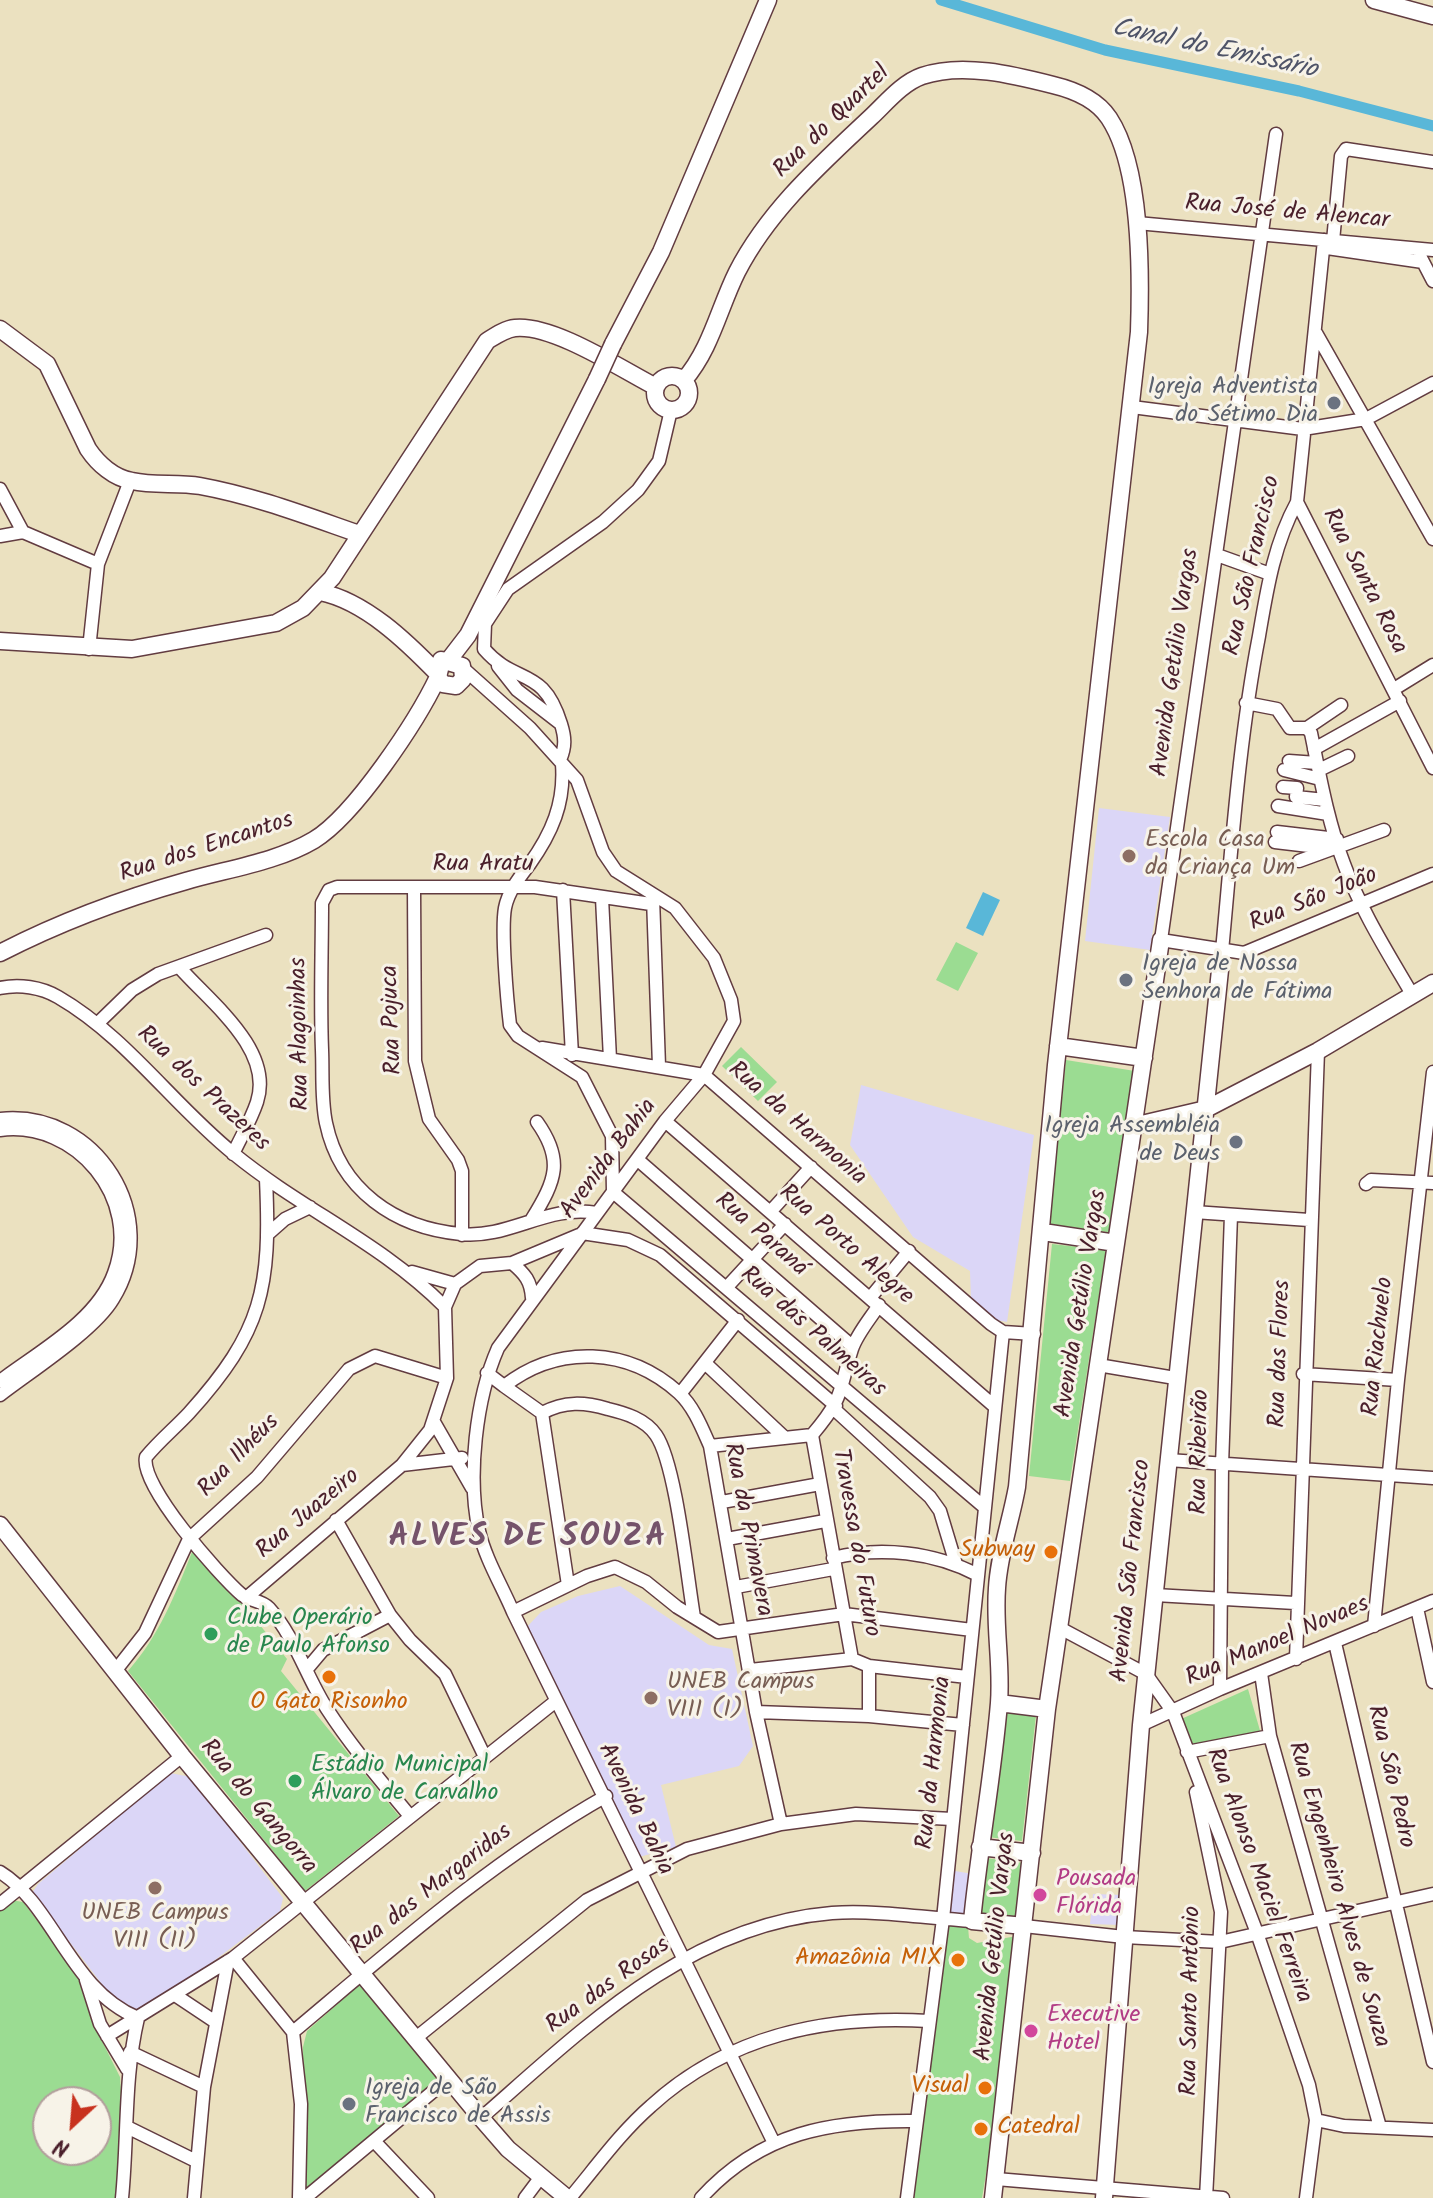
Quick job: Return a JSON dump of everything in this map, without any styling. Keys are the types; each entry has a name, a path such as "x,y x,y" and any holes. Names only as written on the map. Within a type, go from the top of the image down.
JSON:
{"street":[{"path":"450,673 661,252 768,0"},
{"path":"1374,0 1433,16"},
{"name":"Rua do Quartel","path":"684,380 703,355 724,300 762,233 800,184 909,82 941,71 976,71 1026,78 1089,99 1108,116"},
{"name":"Avenida Getúlio Vargas","path":"972,1921 999,1703 1001,1648 996,1633 997,1587 1003,1537 1017,1487 1034,1334 1043,1232 1041,1209 1058,1046 1119,490 1132,407 1141,277 1137,223 1120,138 1108,116"},
{"name":"Avenida Getúlio Vargas","path":"993,2198 1058,1627 1144,1058 1276,134"},
{"name":"Rua São Francisco","path":"1222,951 1246,703 1270,574 1281,531 1297,502 1303,429 1341,156 1346,149 1352,148 1433,162"},
{"name":"Rua José de Alencar","path":"1137,223 1262,232 1423,262"},
{"name":"Rua José de Alencar","path":"1327,243 1433,250"},
{"path":"1416,248 1433,281"},
{"path":"0,641 89,649 132,649 276,623 303,608 332,578 487,341 499,333 513,328 531,329 559,338 656,387"},
{"path":"0,329 47,364 97,462 130,481 196,486 253,498 359,534"},
{"path":"1316,333 1433,539"},
{"path":"671,376 684,380 689,394 686,404 671,410 661,406 656,397 656,387 671,376"},
{"path":"1132,407 1303,429 1366,419 1433,383"},
{"path":"561,724 517,690 484,649 485,624 508,589 603,522 638,490 659,461 671,410"},
{"path":"89,649 98,564 130,481"},
{"path":"0,489 23,532"},
{"name":"Rua Santa Rosa","path":"1297,502 1433,768"},
{"path":"0,536 23,532 98,564"},
{"path":"1217,555 1270,574"},
{"path":"332,578 342,596 450,673 489,695"},
{"path":"320,592 342,596"},
{"path":"1314,749 1397,695 1433,665"},
{"path":"498,666 529,677 546,689 566,739 561,762 563,799 556,819 514,887 505,908 510,1025 532,1047 582,1077 612,1136 613,1192"},
{"name":"Rua da Harmonia","path":"450,673 489,695 530,728 577,780 603,852 616,871 652,900 675,908 714,958 731,1000 732,1028 704,1075 1003,1332 943,1919 907,2198"},
{"name":"Rua dos Encantos","path":"0,953 54,924 160,888 286,852 315,839 362,791 450,673"},
{"path":"1246,703 1277,709 1290,728 1307,728 1341,705"},
{"path":"1307,728 1335,844 1362,906 1413,996"},
{"path":"1286,765 1319,771 1348,756"},
{"path":"1283,787 1297,788 1296,797 1325,800"},
{"path":"1278,806 1328,814"},
{"path":"1299,861 1335,844 1384,830"},
{"path":"1276,837 1335,844"},
{"name":"Rua São João","path":"1161,940 1244,953 1433,874"},
{"name":"Rua Aratu","path":"322,903 329,890 337,887 514,887 563,890 602,898 652,900"},
{"name":"Rua Pojuca","path":"414,888 415,1061 429,1119 458,1160 462,1235"},
{"path":"563,890 572,1055"},
{"path":"602,898 610,1059"},
{"path":"652,900 659,1066"},
{"name":"Rua Alagoinhas","path":"322,903 325,1122 339,1161 379,1209 399,1221 462,1235 513,1228 532,1219 566,1210 597,1213"},
{"path":"98,1023 132,990 158,974 266,935"},
{"name":"Avenida São Francisco","path":"1105,2193 1141,1725 1222,951"},
{"path":"180,968 243,1040 259,1063 258,1101 233,1154"},
{"path":"1133,1126 1206,1109 1318,1051 1433,983"},
{"name":"Rua dos Prazeres","path":"0,988 16,985 55,995 98,1023 233,1154 266,1179 409,1271 445,1307"},
{"path":"1058,1046 1144,1058"},
{"path":"532,1047 704,1075"},
{"name":"Rua das Flores","path":"1296,1659 1303,1374 1318,1051"},
{"path":"582,1077 584,1065 593,1057"},
{"name":"Rua Riachuelo","path":"1374,1626 1398,1380 1427,1183 1433,1072"},
{"name":"Avenida Bahia","path":"704,1075 665,1121 498,1348 482,1388 474,1491 479,1533 513,1612 773,2141"},
{"path":"0,1119 36,1119 80,1144 112,1182 126,1226 129,1262 119,1275 104,1312 0,1381"},
{"name":"Rua Porto Alegre","path":"665,1121 994,1406"},
{"path":"532,1219 556,1169 552,1143 537,1122"},
{"path":"0,1130 34,1129 80,1144"},
{"name":"Rua Paraná","path":"638,1160 852,1346"},
{"path":"771,1211 811,1167"},
{"path":"266,1179 268,1234 260,1299 252,1328 219,1379 151,1451 145,1464 146,1471 189,1539 246,1598 267,1607 307,1669 326,1707 409,1815"},
{"path":"1366,1184 1371,1180 1427,1183"},
{"name":"Rua das Palmeiras","path":"613,1192 983,1506"},
{"path":"268,1234 285,1219 310,1207"},
{"path":"1194,1212 1309,1220"},
{"name":"Rua Ribeirão","path":"1220,1689 1222,1465 1231,1215"},
{"path":"727,1287 785,1224"},
{"path":"1043,1232 1116,1243"},
{"path":"445,1307 455,1284 480,1266 512,1263 582,1233"},
{"name":"Rua das Palmeiras","path":"582,1233 628,1240 660,1255 738,1320 930,1497 940,1511 956,1564"},
{"path":"710,1446 812,1435 835,1407 844,1390 852,1346 875,1302 909,1251"},
{"path":"512,1263 525,1273 531,1285 532,1298"},
{"name":"Rua dos Prazeres","path":"409,1271 455,1284"},
{"name":"Rua Juazeiro","path":"246,1598 402,1465 434,1422 447,1378 445,1307"},
{"path":"680,1394 738,1320"},
{"path":"1003,1332 1034,1334"},
{"path":"0,1395 52,1348"},
{"name":"Rua da Primavera","path":"504,1386 519,1374 558,1358 589,1355 621,1360 643,1368 680,1394 710,1446 756,1712 781,1824"},
{"name":"Rua Ilhéus","path":"116,1670 145,1633 189,1539 257,1477 349,1369 363,1361 386,1357 447,1378"},
{"path":"705,1363 784,1437"},
{"path":"1098,1365 1175,1378"},
{"path":"487,1373 542,1413 568,1585"},
{"path":"1303,1374 1398,1380"},
{"path":"542,1413 555,1406 589,1404 628,1414 656,1434 667,1461 694,1617"},
{"name":"Avenida Bahia","path":"434,1422 474,1491"},
{"name":"Travessa do Futuro","path":"812,1435 852,1659"},
{"path":"402,1465 476,1455"},
{"path":"1168,1460 1433,1478"},
{"path":"722,1502 820,1484"},
{"path":"336,1520 390,1615 410,1640 445,1674 485,1757"},
{"path":"727,1539 825,1521"},
{"name":"Rua do Gangorra","path":"0,1525 182,1756 417,2037 448,2079 508,2149 540,2178 569,2198"},
{"path":"736,1587 833,1564 859,1551 882,1551 956,1564 978,1575"},
{"path":"513,1612 568,1585 615,1567 646,1582 718,1632 844,1614 972,1630"},
{"path":"1155,1595 1295,1603"},
{"name":"Rua Manoel Novaes","path":"1141,1725 1433,1601"},
{"path":"1417,1608 1433,1682"},
{"path":"307,1669 323,1650 390,1615"},
{"name":"Rua Alonso Maciel Ferreira","path":"1058,1627 1146,1674 1173,1712 1257,1933 1309,2085 1316,2120 1306,2198"},
{"name":"Rua São Pedro","path":"1335,1643 1433,2062"},
{"path":"750,1670 852,1659 869,1666 967,1677"},
{"name":"Travessa do Futuro","path":"869,1666 869,1716"},
{"name":"Rua Engenheiro Alves de Souza","path":"1261,1673 1270,1736 1380,2127"},
{"path":"107,2036 230,1959 556,1701"},
{"path":"999,1703 1047,1709"},
{"path":"756,1712 869,1716 963,1725"},
{"path":"1188,1755 1270,1736"},
{"name":"Rua Santo Antônio","path":"1188,1755 1221,1912 1206,2197"},
{"path":"0,1904 182,1756"},
{"name":"Rua das Margaridas","path":"293,2032 363,1973 551,1827 606,1796"},
{"path":"417,2037 587,1900 687,1849 781,1824 856,1814 952,1819"},
{"path":"980,1847 1032,1853"},
{"path":"0,1872 20,1889 85,1977 112,2005 138,2018"},
{"path":"972,1921 1124,1937 1220,1942 1433,1894"},
{"name":"Rua das Rosas","path":"481,2118 586,2026 682,1959 756,1928 789,1919 834,1913 972,1921"},
{"path":"194,2198 204,2087 214,2021 230,1959"},
{"path":"230,1959 293,2032 301,2104 299,2198"},
{"path":"85,1977 107,2036 127,2069"},
{"path":"175,1995 214,2021"},
{"path":"122,2198 129,2128 127,2069 138,2018"},
{"path":"569,2198 648,2108 685,2077 729,2052 765,2037 818,2024 886,2019 929,2021"},
{"path":"130,2052 204,2087"},
{"path":"305,2198 448,2079"},
{"path":"701,2198 730,2170 773,2141 867,2120 916,2121"},
{"path":"1316,2120 1344,2126 1433,2130"},
{"path":"129,2128 196,2161"},
{"path":"374,2141 428,2198"},
{"path":"525,2198 540,2178"},
{"path":"996,2179 1105,2193 1223,2198"}],"shaded area":[{"name":"Escola Casa da Criança Um","path":"1099,808 1170,817 1150,950 1085,941"},
{"path":"861,1085 1034,1135 1007,1322 987,1318 971,1301 970,1271 913,1237 850,1145"},
{"name":"UNEB Campus VIII (I)","path":"620,1586 709,1645 732,1649 753,1746 739,1766 661,1785 676,1847 639,1857 526,1628 541,1612 578,1596"},
{"name":"UNEB Campus VIII (II)","path":"170,1773 191,1777 283,1898 280,1911 174,1991 136,2009 117,2004 32,1893 38,1884"},
{"path":"955,1871 973,1874 967,1915 949,1913"},
{"path":"1093,1894 1124,1895 1121,1925 1090,1924"}],"green space":[{"path":"956,942 978,953 958,991 936,980"},
{"path":"741,1047 777,1082 758,1101 722,1066"},
{"path":"1066,1060 1135,1071 1114,1233 1049,1224"},
{"path":"1052,1244 1106,1250 1070,1481 1029,1476"},
{"path":"192,1552 248,1610 287,1659 281,1671 399,1816 305,1891 128,1671 157,1629"},
{"path":"1248,1689 1261,1734 1191,1746 1179,1720"},
{"path":"1006,1711 1036,1715 1022,1841 987,1837"},
{"path":"986,1858 1023,1863 1015,1921 978,1917"},
{"path":"11,1900 23,1902 77,1972 98,2033 120,2077 123,2121 118,2198 0,2198 0,1909"},
{"path":"945,1924 968,1927 969,1938 977,1943 1017,1936 998,2102 982,2198 913,2198"},
{"path":"360,1984 440,2080 309,2189 304,2188 303,2047 307,2031"}],"water":[{"path":"983,892 1000,900 983,936 966,928"}],"waterway":[{"name":"Canal do Emissário","path":"941,0 1105,50 1299,91 1433,126"}],"place":[{"name":"Igreja Adventista do Sétimo Dia","path":"1334,403"},
{"name":"Escola Casa da Criança Um","path":"1129,856"},
{"name":"Igreja de Nossa Senhora de Fátima","path":"1126,980"},
{"name":"Igreja Assembléia de Deus","path":"1236,1142"},
{"name":"Subway","path":"1051,1552"},
{"name":"Clube Operário de Paulo Afonso","path":"211,1634"},
{"name":"O Gato Risonho","path":"329,1677"},
{"name":"UNEB Campus VIII (I)","path":"651,1698"},
{"name":"Estádio Municipal Álvaro de Carvalho","path":"295,1781"},
{"name":"UNEB Campus VIII (II)","path":"155,1888"},
{"name":"Pousada Flórida","path":"1040,1895"},
{"name":"Amazônia MIX","path":"958,1960"},
{"name":"Executive Hotel","path":"1031,2031"},
{"name":"Visual","path":"985,2088"},
{"name":"Igreja de São Francisco de Assis","path":"349,2104"},
{"name":"Catedral","path":"981,2129"}],"district":[{"name":"ALVES DE SOUZA","path":"528,1540"}]}
